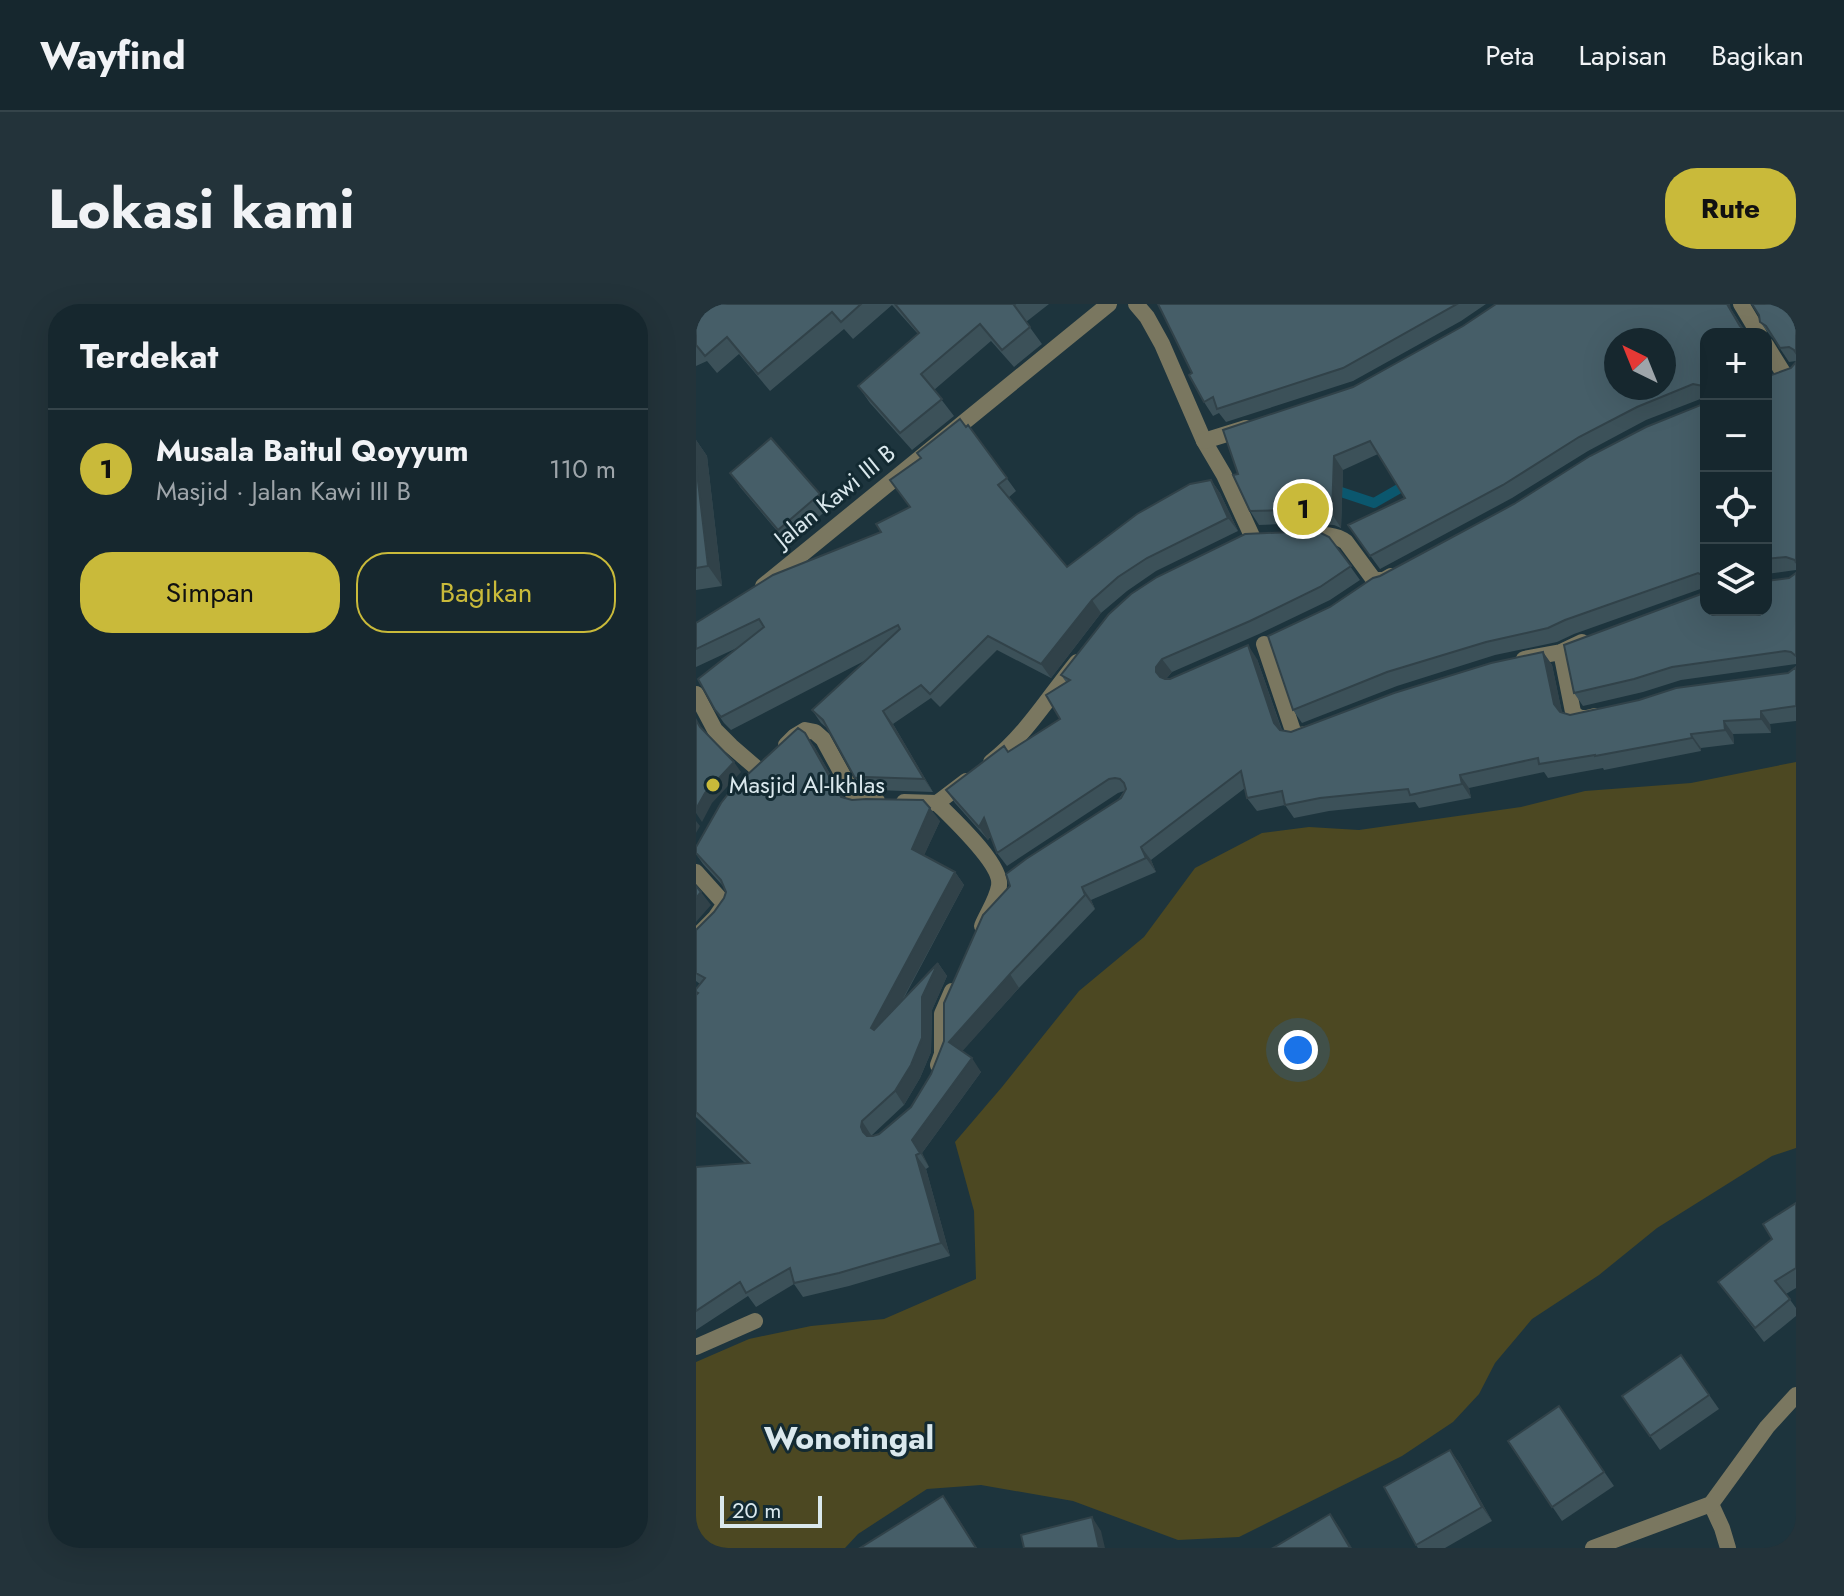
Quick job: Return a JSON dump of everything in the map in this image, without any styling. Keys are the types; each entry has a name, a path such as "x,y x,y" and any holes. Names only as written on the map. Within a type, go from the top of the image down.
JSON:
{"street":[{"name":"Jalan Kawi III B","path":"750,595 1109,304"},
{"path":"1136,304 1162,344 1204,441 1224,475 1252,538"},
{"path":"1741,304 1755,328"},
{"path":"1772,352 1790,373"},
{"path":"1204,441 1266,421"},
{"path":"1288,535 1341,538 1374,580 1373,585 1405,568"},
{"path":"1511,663 1561,652 1600,636"},
{"path":"1263,644 1295,734 1309,734 1333,723"},
{"path":"696,694 715,730 731,746 764,766 795,736 805,730 815,732 823,739 857,801 937,803 1006,750 1090,646"},
{"path":"1561,652 1576,717 1607,713"},
{"path":"937,803 990,860 1005,882 974,942"},
{"path":"696,872 724,905 696,937"},
{"path":"930,1083 942,1054 942,1014 957,980"},
{"path":"696,1347 755,1321"},
{"path":"1593,1548 1711,1504 1767,1427 1796,1395"},
{"path":"1711,1504 1728,1548"}],"shaded area":[{"path":"1796,762 1796,1148 1772,1156 1657,1228 1599,1275 1532,1319 1495,1363 1479,1394 1453,1422 1402,1456 1239,1537 1178,1540 1073,1501 981,1485 927,1489 858,1534 845,1548 696,1548 696,1362 749,1339 811,1326 884,1319 976,1279 974,1211 955,1142 1079,991 1144,937 1195,868 1262,833 1309,827 1359,830 1521,807 1585,791 1691,783"}],"building":[{"path":"696,304 861,304 841,322 832,312 758,374 727,337 705,356 696,345"},
{"path":"895,304 1015,304 1030,327 1002,350 980,324 921,374 942,399 900,433 858,386 919,333"},
{"path":"1158,304 1457,304 1343,368 1217,409 1213,397 1204,402"},
{"path":"1496,304 1727,304 1742,328 1700,328 1700,385 1693,384 1676,391 1676,328 1604,328 1604,400 1654,400 1579,437 1503,485 1370,556 1348,525 1405,498 1370,441 1334,456 1332,514 1292,510 1250,511 1233,475 1238,474 1223,430 1353,387 1463,326"},
{"path":"1752,304 1796,304 1796,353 1789,347 1780,348 1772,335 1772,328 1760,322"},
{"path":"1796,362 1796,563 1786,557 1772,558 1772,375 1791,368"},
{"path":"1700,405 1700,574 1548,628 1486,642 1387,672 1293,710 1268,636 1330,607 1373,578 1514,504 1590,456 1646,427"},
{"path":"960,419 966,427 968,425 1007,478 998,485 1067,567 1137,514 1190,484 1211,480 1228,518 1147,558 1118,577 1092,600 1041,664 988,636 930,694 921,685 883,711 924,779 855,778 823,720 812,710 900,629 898,625 721,717 698,679 764,627 759,619 696,649 696,623 773,575 881,532 876,524 910,507 890,480 921,458 917,453"},
{"path":"771,438 820,494 778,530 730,473"},
{"path":"696,464 708,566 696,568"},
{"path":"1321,533 1329,537 1351,566 1320,587 1162,659 1156,667 1160,677 1170,679 1248,645 1274,723 1280,730 1291,732 1394,693 1491,663 1543,652 1554,704 1560,712 1570,715 1639,700 1676,688 1788,673 1796,667 1796,706 1761,711 1761,719 1724,721 1725,730 1691,734 1692,738 1539,764 1538,758 1460,775 1462,784 1410,795 1408,789 1320,798 1285,805 1282,791 1247,798 1241,771 1141,847 1146,858 1082,887 1085,895 949,1042 972,1058 912,1140 920,1153 916,1155 941,1243 794,1283 790,1268 746,1293 740,1282 696,1311 696,1167 749,1163 696,1112 696,989 705,978 696,973 696,930 714,912 726,892 721,880 696,853 696,847 721,803 798,728 805,733 841,797 852,800 923,800 930,808 912,849 955,872 871,1028 874,1030 938,963 922,997 922,1038 911,1065 895,1091 862,1121 861,1127 867,1136 879,1134 911,1107 931,1074 944,1041 944,1003 983,915 1010,886 1006,874 1121,798 1126,789 1120,779 1109,779 997,853 984,818 979,827 946,790 1004,746 1008,752 1060,719 1046,695 1070,680 1061,675 1109,614 1131,594 1157,577 1245,534"},
{"path":"1796,573 1796,656 1785,651 1672,667 1574,693 1564,645 1700,594 1700,616 1772,616 1772,580 1789,578"},
{"name":"Masjid Al-Ikhlas","path":"696,720 734,762 705,793 696,809"},
{"path":"1796,1203 1796,1268 1775,1281 1790,1299 1755,1328 1718,1282 1772,1239 1763,1224"},
{"path":"1681,1355 1709,1395 1650,1436 1622,1396"},
{"path":"1559,1406 1604,1472 1552,1507 1508,1441"},
{"path":"1450,1450 1482,1507 1416,1545 1384,1487"},
{"path":"943,1496 976,1548 860,1548"},
{"path":"1330,1514 1350,1548 1273,1548"},
{"path":"1092,1517 1099,1548 1024,1548 1021,1535"}],"waterway":[{"path":"1332,489 1374,503 1409,483"}],"place":[{"name":"Musala Baitul Qoyyum","path":"1303,509"},
{"name":"Masjid Al-Ikhlas","path":"713,785"}],"district":[{"name":"Wonotingal","path":"849,1438"}]}
